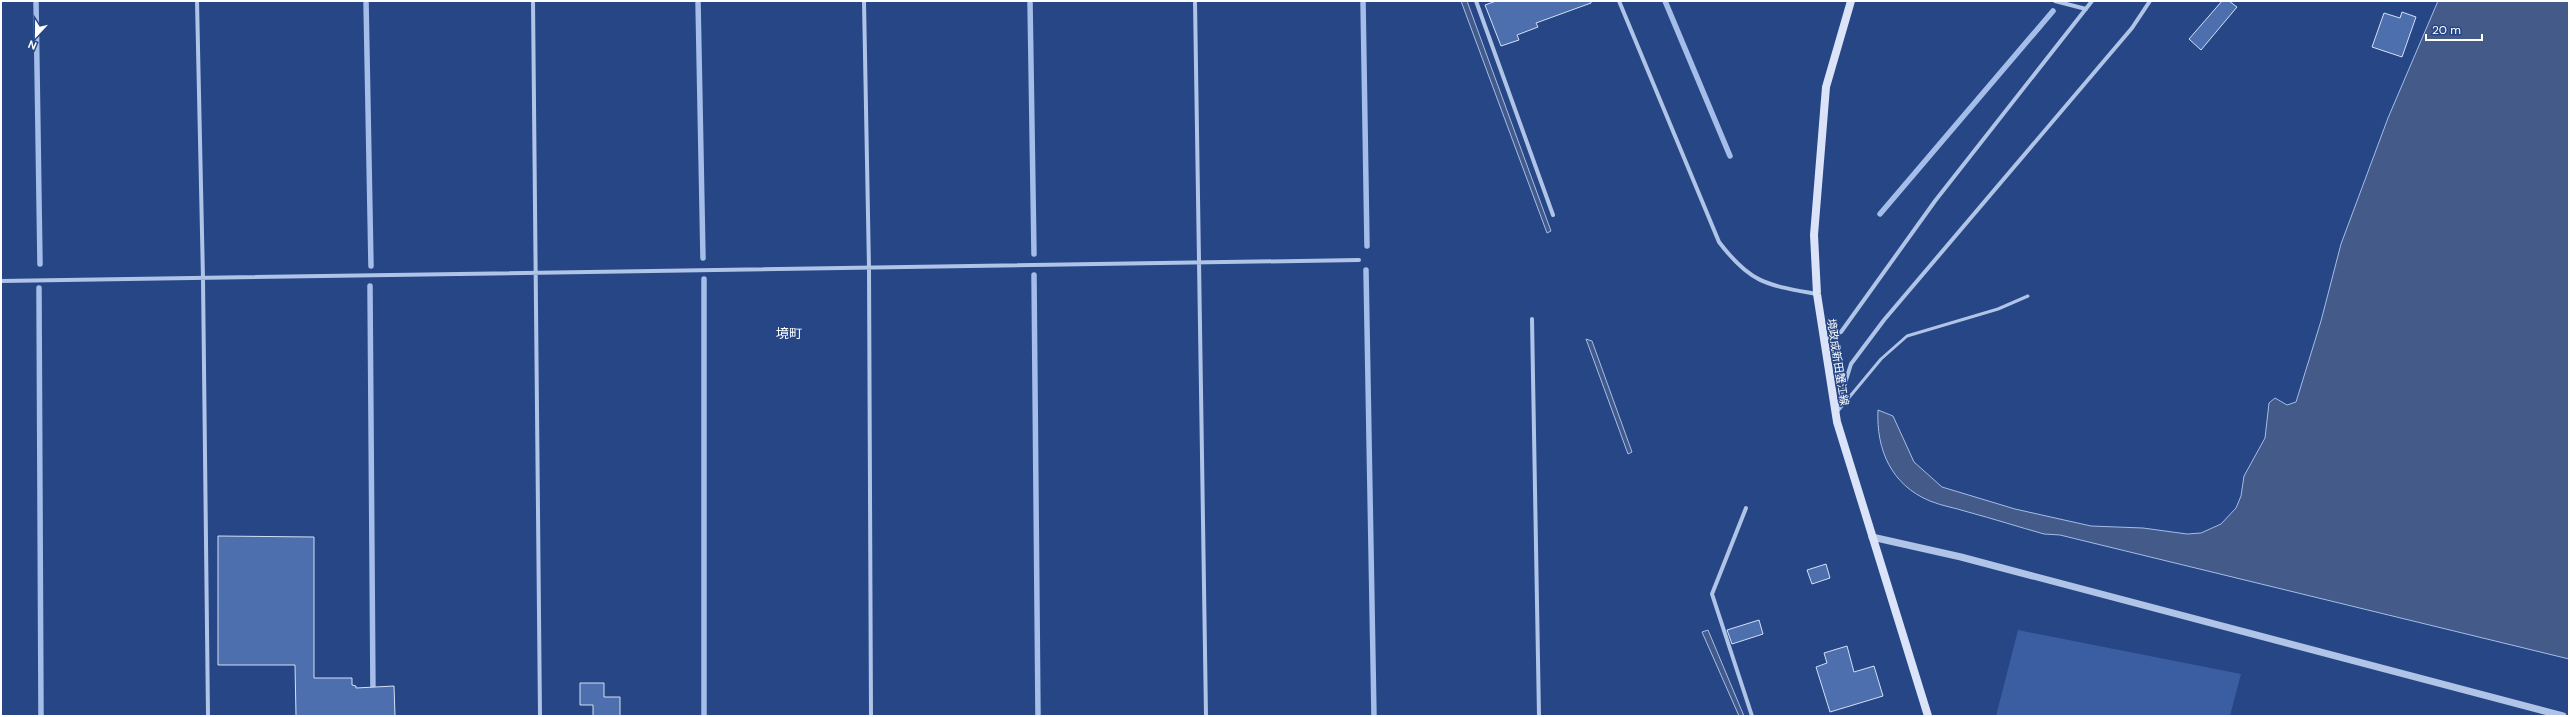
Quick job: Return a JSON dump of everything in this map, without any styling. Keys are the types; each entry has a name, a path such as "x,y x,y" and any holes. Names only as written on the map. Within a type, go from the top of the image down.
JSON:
{"main road":[{"name":"境政成新田蟹江線","path":"1851,1 1826,87 1814,235 1817,294 1823,341 1836,413 1872,537 1928,716"}],"street":[{"path":"197,1 203,279 208,716"},
{"path":"533,1 540,716"},
{"path":"864,1 869,268 870,716"},
{"path":"1195,1 1206,716"},
{"path":"1476,1 1553,215"},
{"path":"1619,1 1718,242 1736,264 1757,280 1777,287 1817,294"},
{"path":"2055,1 2086,9"},
{"path":"1823,341 1841,332 1934,201 2092,1"},
{"path":"1836,413 1851,364 1884,320 2132,28 2150,1"},
{"path":"1,281 1359,260"},
{"path":"1532,319 1539,716"},
{"path":"1746,508 1712,594 1752,716"},
{"path":"1872,537 1969,559 2563,716"}],"lane":[{"path":"1836,413 1881,359 1907,336 1998,309 2028,296"}],"shaded area":[{"path":"1461,1 1467,1 1551,231 1547,233"},
{"path":"2438,1 2569,1 2569,659 2060,535 2044,534 1930,501 1916,494 1905,486 1896,475 1883,452 1878,424 1878,410 1893,416 1914,462 1942,487 2015,509 2091,526 2143,528 2187,534 2201,533 2221,524 2236,508 2241,496 2244,476 2265,438 2269,403 2275,398 2287,405 2296,402 2321,321 2341,244 2388,118"},
{"path":"1586,339 1592,341 1632,452 1628,454"},
{"path":"1708,630 1744,716 1739,716 1702,632"},
{"path":"2018,630 2241,674 2230,716 1996,716"}],"building":[{"path":"1496,1 1591,1 1591,3 1536,23 1538,27 1517,35 1519,40 1501,46 1485,5"},
{"path":"2222,1 2229,1 2237,7 2201,50 2189,39"},
{"path":"2402,12 2416,17 2402,57 2372,47 2384,13 2400,18"},
{"path":"218,536 314,537 314,678 352,678 352,685 356,686 356,688 394,686 395,716 296,716 295,665 218,665"},
{"path":"1826,564 1830,578 1812,584 1807,570"},
{"path":"1759,620 1763,634 1732,644 1727,630"},
{"path":"1847,646 1854,672 1874,666 1883,696 1830,712 1816,667 1827,663 1824,653"},
{"path":"580,683 604,683 604,697 620,697 620,716 593,716 593,705 580,705"}],"waterway":[{"path":"36,1 40,264"},
{"path":"366,1 371,266"},
{"path":"698,1 703,258"},
{"path":"1030,1 1034,254"},
{"path":"1363,1 1367,246"},
{"path":"1665,1 1730,156"},
{"path":"1880,214 2053,11"},
{"path":"1366,270 1374,716"},
{"path":"1034,275 1038,716"},
{"path":"704,279 704,716"},
{"path":"370,286 373,694"},
{"path":"39,288 41,716"}],"district":[{"name":"境町","path":"789,333"}]}
